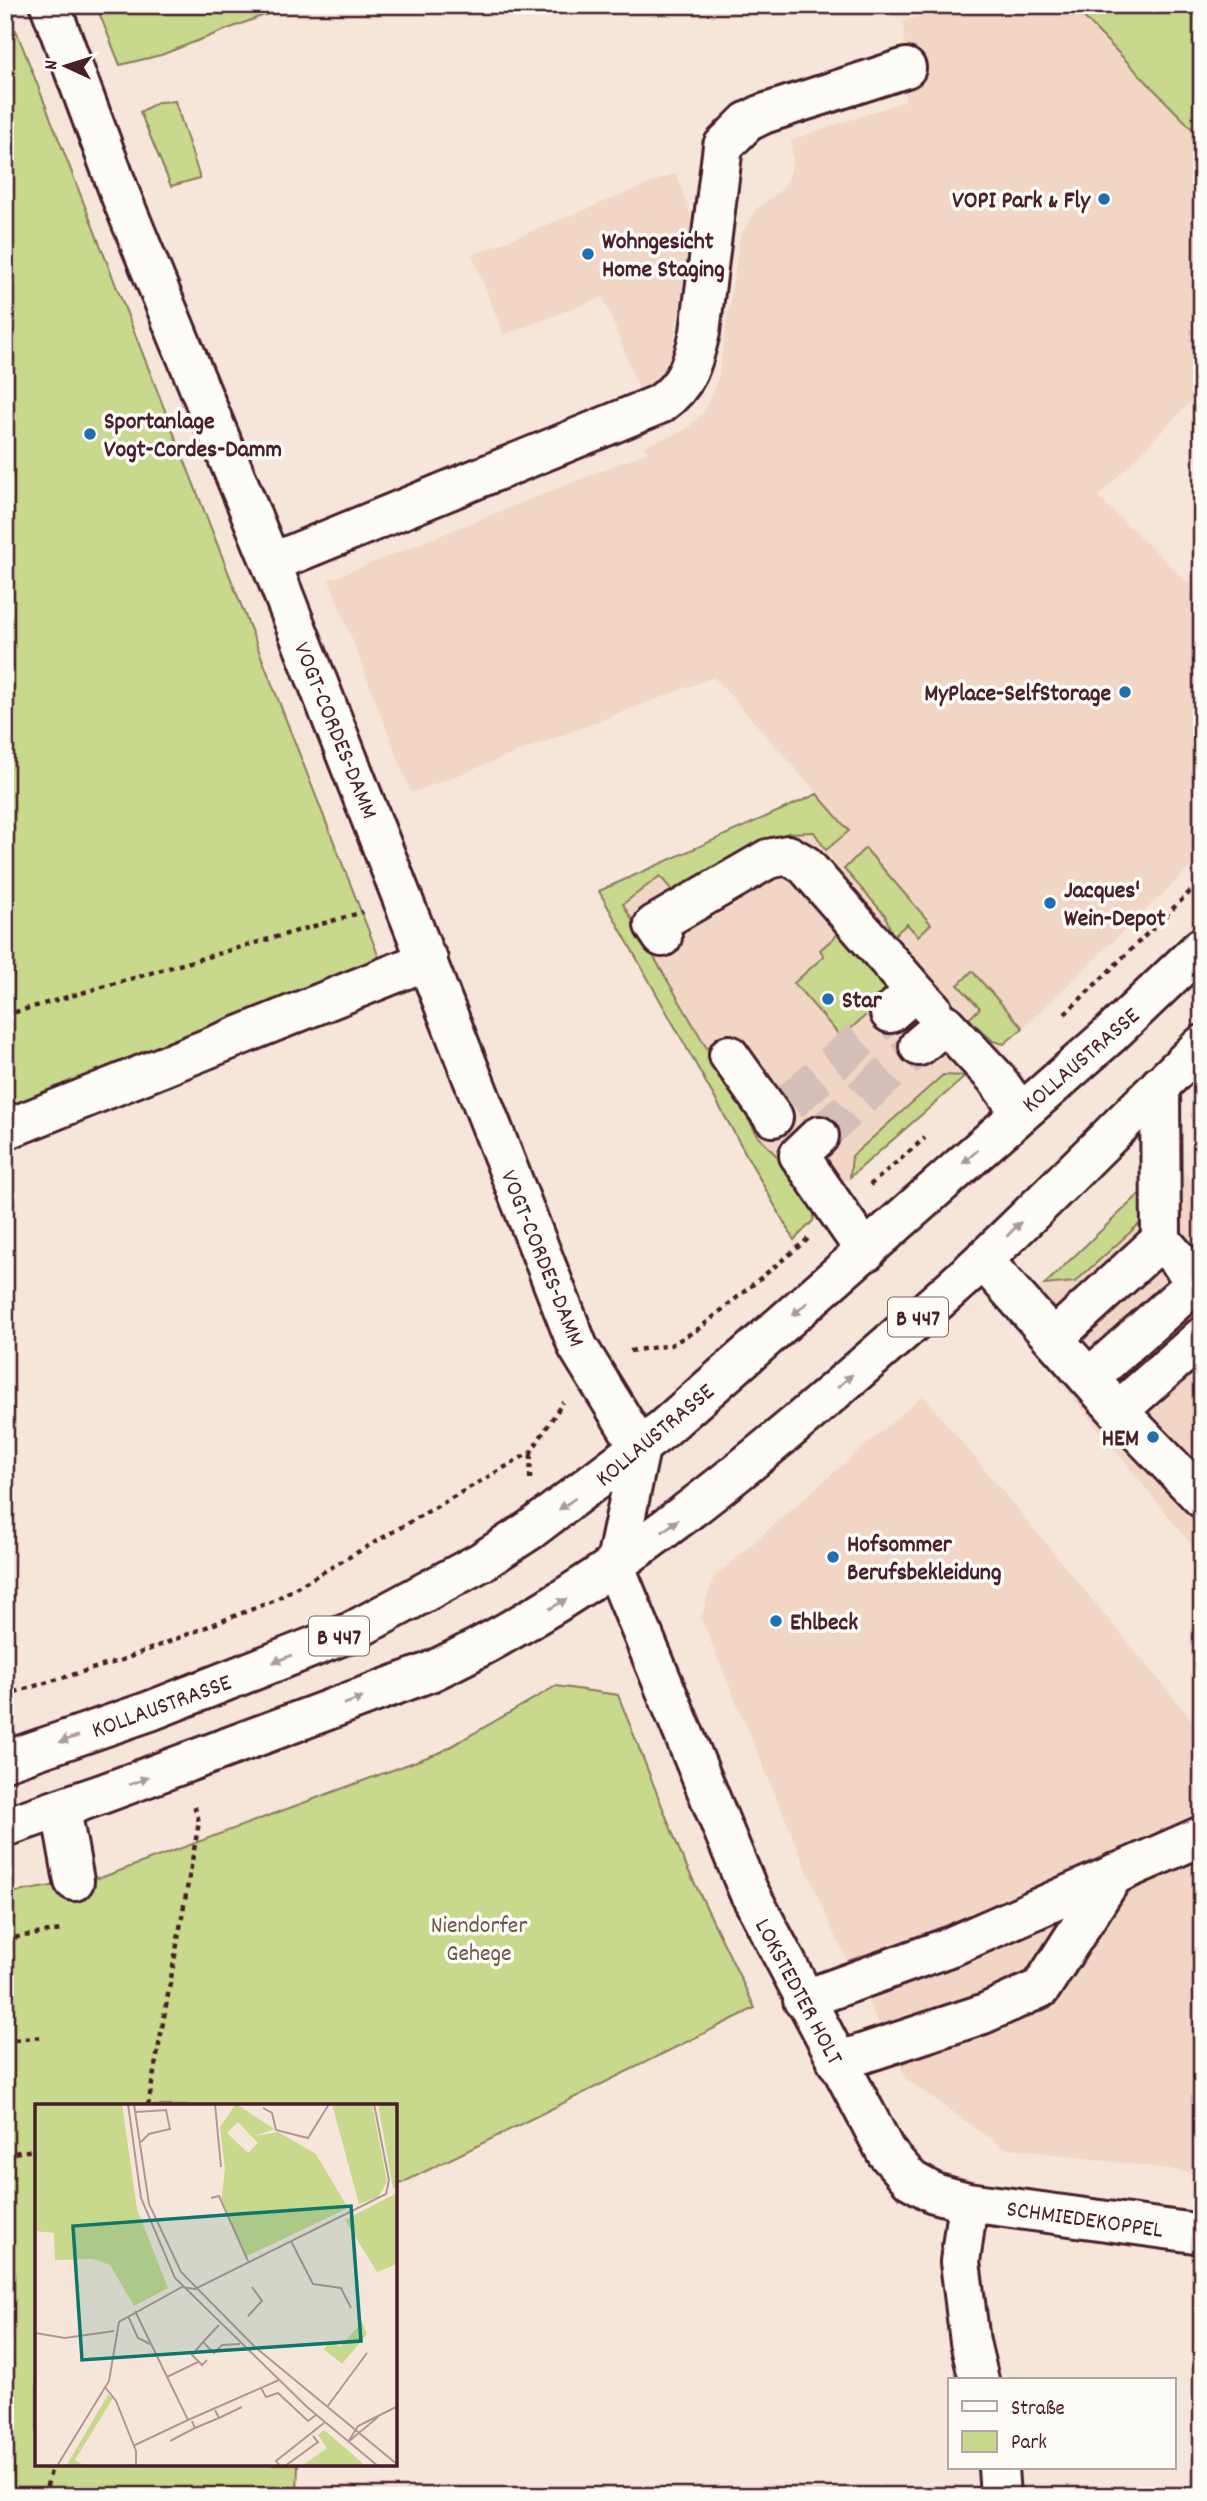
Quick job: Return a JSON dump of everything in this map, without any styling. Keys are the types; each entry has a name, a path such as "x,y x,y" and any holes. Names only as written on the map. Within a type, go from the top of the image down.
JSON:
{"main road":[{"name":"VOGT-CORDES-DAMM","path":"50,5 122,199 271,563 578,1347 640,1448"},
{"path":"271,563 660,404 673,395 684,382 693,363 723,146 747,122 763,114 906,68"},
{"path":"662,937 654,925 768,859 788,855 805,865 902,1002 932,1035 995,1077 1020,1112"},
{"name":"KOLLAUSTRASSE","path":"5,1761 150,1711 351,1632 481,1562 593,1485 640,1448 1111,1034 1202,947"},
{"path":"5,1130 428,960"},
{"name":"B 447","path":"5,1827 61,1810 430,1672 532,1620 615,1567 755,1458 983,1260 1202,1045"},
{"path":"729,1055 781,1110 809,1145 838,1214 866,1252"},
{"path":"1089,1378 1199,1285 1161,1240 1160,1085"},
{"path":"1054,1338 1161,1240"},
{"path":"983,1260 1118,1411 1202,1498"},
{"path":"1118,1411 1202,1337"},
{"path":"615,1567 640,1448"},
{"name":"LOKSTEDTER HOLT","path":"615,1567 748,1890 803,2000 886,2152 911,2180 934,2193 968,2202"},
{"path":"61,1810 74,1881"},
{"path":"803,2000 952,1946 1202,1836"},
{"path":"837,2063 983,2014 1041,1987 1115,1873"},
{"path":"968,2202 960,2262 970,2342 979,2378"},
{"name":"SCHMIEDEKOPPEL","path":"968,2202 1202,2234"},
{"path":"998,2470 1000,2496"}],"path":[{"path":"1062,1018 1202,880"},
{"path":"5,1015 405,901"},
{"path":"5,1695 122,1660 273,1601 531,1452 573,1388 631,1351 671,1345 699,1328 838,1214 932,1132"},
{"path":"148,2104 199,1822 183,1764"},
{"path":"5,1939 61,1930"},
{"path":"5,2041 43,2037"},
{"path":"5,2154 35,2150"},
{"path":"5,2243 14,2247"},
{"path":"44,2496 52,2466"}],"shaded area":[{"path":"953,5 1072,5 1202,139 1202,258 1196,265 1202,271 1202,390 1098,497 1202,596 1202,856 1023,1028 816,1206 813,1221 794,1240 599,891 817,793 714,677 411,793 329,580 648,452 644,446 686,430 705,410 718,378 740,237 755,210 780,191 789,178 793,160 791,140 905,101 904,21"},
{"path":"676,173 695,228 669,366 662,382 640,392 603,297 504,335 472,255"},
{"name":"HEM","path":"1178,1165 1202,1192 1202,1558 1008,1317 1151,1183"},
{"path":"923,1395 1202,1732 1202,2174 1002,2147 907,2080 832,1930 701,1618 713,1578"}],"green space":[{"path":"96,5 290,5 161,55 120,65"},
{"path":"1072,5 1202,5 1202,139"},
{"name":"Sportanlage Vogt-Cordes-Damm","path":"16,30 382,965 5,1114 5,33"},
{"path":"175,101 200,178 171,186 140,112 158,102"},
{"path":"817,794 849,831 826,850 814,832 788,833 678,898 660,876 623,904 758,1136 798,1179 816,1206 813,1221 794,1240 599,891"},
{"path":"865,848 931,924 918,936 907,924 893,936 885,915 844,869"},
{"path":"844,929 890,981 888,996 841,1037 794,983 824,956 820,950"},
{"path":"972,971 1023,1028 1004,1044 993,1041 969,1019 980,1008 958,985"},
{"path":"943,1075 966,1076 850,1177 852,1156"},
{"path":"1151,1183 1146,1218 1075,1282 1044,1285"},
{"name":"Niendorfer Gehege","path":"556,1686 618,1695 683,1859 755,2008 397,2186 397,2104 35,2104 35,2466 298,2466 297,2496 5,2496 5,1894 103,1877 441,1752"}],"tunnel":[{"path":"790,1102 890,1013"},
{"path":"819,1136 919,1046"}],"place":[{"name":"VOPI Park & Fly","path":"1104,199"},
{"name":"Wohngesicht Home Staging","path":"588,254"},
{"name":"Sportanlage Vogt-Cordes-Damm","path":"90,434"},
{"name":"MyPlace-SelfStorage","path":"1125,692"},
{"name":"Jacques' Wein-Depot","path":"1050,903"},
{"name":"Star","path":"828,999"},
{"name":"HEM","path":"1153,1437"},
{"name":"Hofsommer Berufsbekleidung","path":"833,1557"},
{"name":"Ehlbeck","path":"776,1621"}]}
